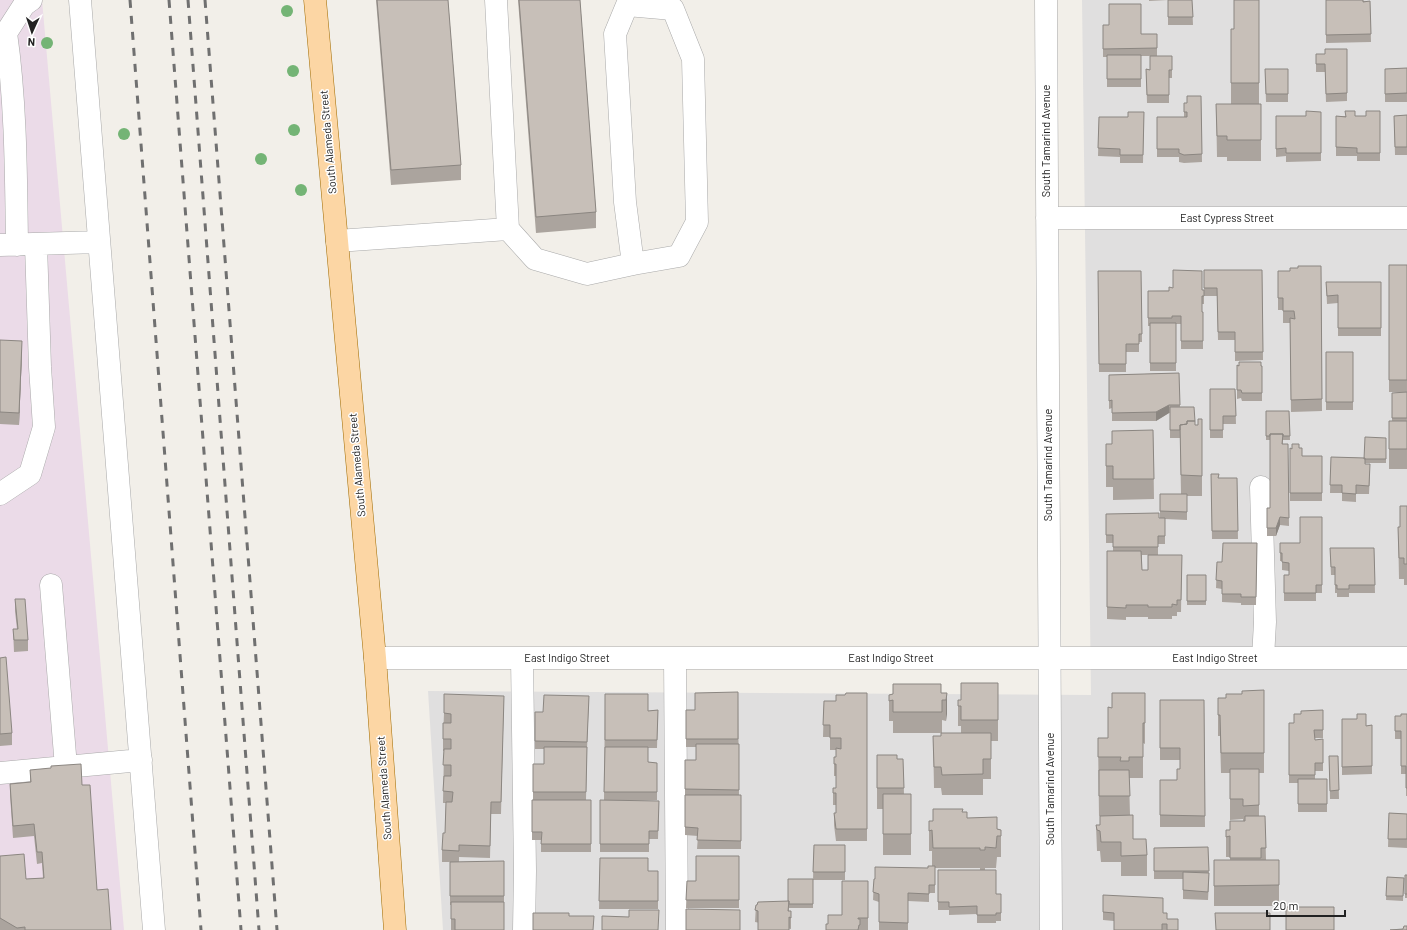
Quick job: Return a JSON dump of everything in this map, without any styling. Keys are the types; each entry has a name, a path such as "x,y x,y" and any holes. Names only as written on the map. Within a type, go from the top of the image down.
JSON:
{"main road":[{"name":"South Alameda Street","path":"315,0 375,658 395,930"}],"street":[{"path":"0,494 30,474 44,427 40,367 18,245 11,69 3,33 24,4 31,0"},
{"path":"80,0 154,930"},
{"path":"496,0 508,229 535,259 587,274 679,256 697,222 693,59 673,9 627,5 616,34 625,202 633,264"},
{"name":"South Tamarind Avenue","path":"1046,0 1051,930"},
{"name":"East Cypress Street","path":"1047,218 1407,218"},
{"path":"337,241 508,229"},
{"path":"18,245 99,242"},
{"path":"1261,487 1265,622 1263,658"},
{"path":"51,585 66,767"},
{"name":"East Indigo Street","path":"375,658 1407,658"},
{"path":"522,658 525,871 524,930"},
{"path":"675,658 677,930"},
{"path":"0,773 141,760"}],"shaded area":[{"path":"0,0 42,0 124,930 0,930"},
{"path":"1082,0 1407,0 1407,930 443,930 428,691 1091,695"}],"building":[{"path":"377,0 448,0 461,165 391,170"},
{"path":"519,0 580,0 596,212 536,217"},
{"path":"1168,0 1192,0 1193,17 1168,17"},
{"path":"1234,0 1259,0 1259,83 1231,83 1231,29 1234,29"},
{"path":"1326,0 1370,1 1371,34 1326,35"},
{"path":"1109,4 1141,4 1141,34 1157,34 1157,48 1103,49 1103,25 1109,25"},
{"path":"1325,49 1347,49 1347,93 1326,94 1325,64 1316,64 1316,54 1325,54"},
{"path":"1107,55 1141,55 1141,79 1107,79"},
{"path":"1150,56 1172,56 1172,70 1169,70 1169,95 1147,95 1146,69 1150,70"},
{"path":"1407,68 1407,93 1385,94 1385,69"},
{"path":"1265,69 1288,69 1288,94 1266,94"},
{"path":"1187,96 1201,96 1202,154 1184,155 1179,153 1179,149 1157,149 1157,117 1187,117 1187,112 1184,112 1184,103 1187,103"},
{"path":"1216,104 1261,104 1261,140 1227,140 1227,136 1217,136"},
{"path":"1306,111 1321,112 1321,153 1286,153 1286,148 1276,149 1276,116 1306,116"},
{"path":"1345,111 1355,111 1355,116 1366,116 1366,111 1380,111 1380,153 1357,153 1357,148 1336,147 1336,116 1346,117"},
{"path":"1128,112 1144,112 1143,155 1120,155 1120,149 1098,148 1099,117 1128,117"},
{"path":"1407,115 1407,147 1395,147 1394,116"},
{"path":"1389,265 1407,265 1407,380 1389,380"},
{"path":"1298,266 1321,266 1322,399 1291,400 1290,318 1295,319 1294,311 1283,311 1283,298 1278,298 1278,271 1290,271 1290,268 1298,268"},
{"path":"1173,270 1202,271 1202,290 1204,290 1204,296 1202,296 1203,341 1181,341 1181,316 1172,316 1172,318 1148,318 1148,291 1169,291 1169,287 1173,288"},
{"path":"1204,270 1262,270 1263,352 1235,352 1235,332 1218,332 1217,288 1204,288"},
{"path":"1098,271 1141,271 1142,334 1139,334 1139,344 1126,344 1126,364 1099,364"},
{"path":"1326,282 1381,282 1381,328 1338,328 1338,295 1327,296"},
{"path":"1150,323 1176,323 1176,363 1150,363"},
{"path":"0,340 22,341 19,413 0,412"},
{"path":"1326,352 1353,352 1353,402 1326,402"},
{"path":"1239,362 1261,362 1262,393 1242,393 1241,390 1237,390 1237,365 1239,366"},
{"path":"1179,373 1180,405 1169,405 1156,412 1112,413 1112,400 1109,401 1109,375"},
{"path":"1210,389 1235,389 1236,416 1223,416 1223,430 1210,430"},
{"path":"1407,392 1407,418 1392,418 1392,393"},
{"path":"1170,407 1194,407 1195,421 1187,421 1187,424 1180,425 1180,430 1170,430"},
{"path":"1266,411 1289,411 1290,436 1283,436 1283,434 1270,434 1270,436 1266,436"},
{"path":"1198,419 1202,419 1202,476 1181,475 1180,425 1187,424 1187,421 1195,421 1195,425 1198,425"},
{"path":"1389,421 1407,421 1407,449 1389,449"},
{"path":"1153,430 1154,479 1113,479 1113,466 1106,466 1106,444 1112,444 1112,431"},
{"path":"1270,434 1283,434 1282,444 1288,444 1289,518 1280,517 1276,528 1267,528 1267,508 1270,508"},
{"path":"1365,437 1386,438 1386,459 1364,459"},
{"path":"1292,444 1299,444 1299,448 1302,448 1302,456 1322,456 1322,493 1290,493 1290,448 1292,449"},
{"path":"1331,457 1365,458 1365,464 1370,464 1369,486 1356,485 1356,494 1342,493 1342,485 1330,485"},
{"path":"1211,474 1219,474 1218,478 1237,478 1238,531 1212,531"},
{"path":"1160,494 1187,494 1187,512 1160,511"},
{"path":"1400,506 1407,506 1407,564 1404,564 1404,558 1399,558 1398,527 1400,527"},
{"path":"1159,513 1159,518 1165,518 1165,536 1158,536 1158,547 1113,547 1113,535 1106,535 1106,514"},
{"path":"1300,517 1322,517 1322,585 1316,585 1316,593 1284,593 1284,575 1289,575 1289,563 1282,562 1280,543 1300,543"},
{"path":"1223,543 1257,543 1256,597 1241,597 1241,594 1222,594 1222,581 1216,580 1217,562 1222,562"},
{"path":"1330,548 1374,548 1375,585 1349,585 1349,589 1337,589 1337,585 1335,585 1335,567 1331,567"},
{"path":"1107,551 1141,551 1142,570 1148,570 1148,555 1182,555 1181,600 1177,600 1177,605 1172,604 1172,607 1126,605 1126,608 1107,607"},
{"path":"1187,575 1206,575 1206,601 1187,601"},
{"path":"15,599 25,599 28,640 14,640 13,629 18,629"},
{"path":"6,657 12,733 0,734 0,658"},
{"path":"961,683 998,683 998,720 961,720 961,706 958,706 958,700 961,700"},
{"path":"893,684 941,684 941,693 947,693 946,700 942,700 942,712 893,712 893,700 889,701 889,695 893,694"},
{"path":"1264,690 1264,753 1221,753 1218,698 1226,698 1226,694 1242,694 1242,691"},
{"path":"738,692 738,739 686,739 686,710 695,710 695,693"},
{"path":"846,693 867,693 867,829 836,829 834,813 836,813 836,793 833,793 833,788 836,788 836,764 834,764 834,757 836,757 836,748 841,749 841,738 830,738 830,725 823,725 824,701 836,701 836,695 845,695"},
{"path":"1112,693 1145,693 1143,757 1129,757 1129,761 1120,761 1121,757 1098,757 1098,738 1108,738 1108,707 1112,708"},
{"path":"444,694 504,696 501,802 491,802 490,846 459,845 459,851 442,850 443,833 445,833 446,802 452,802 453,792 443,791 444,776 451,776 451,765 443,765 444,749 451,749 451,739 443,739 443,723 451,723 451,714 444,713"},
{"path":"605,694 648,694 648,711 658,710 657,740 605,740"},
{"path":"544,695 589,696 587,742 535,741 535,712 543,712"},
{"path":"1160,700 1204,700 1205,816 1160,815 1160,780 1177,780 1177,769 1180,769 1180,748 1160,748"},
{"path":"1323,710 1323,730 1314,730 1315,740 1323,739 1323,763 1315,763 1315,775 1289,775 1289,723 1294,723 1294,714 1301,714 1301,711"},
{"path":"1357,714 1366,714 1366,726 1372,725 1372,766 1342,767 1342,719 1357,719"},
{"path":"1401,714 1407,714 1407,788 1406,766 1401,766 1401,731 1395,731 1395,716 1401,716"},
{"path":"941,733 991,733 991,759 983,759 983,774 942,775 941,767 934,767 933,736 941,736"},
{"path":"696,744 739,744 739,790 685,789 685,760 696,760"},
{"path":"544,747 587,747 586,792 533,792 533,764 544,764"},
{"path":"605,747 648,747 648,762 657,763 657,792 604,792"},
{"path":"877,755 897,755 897,759 903,759 904,788 877,788"},
{"path":"1329,756 1338,756 1339,790 1330,791"},
{"path":"81,764 82,785 90,785 97,890 108,889 111,930 25,930 25,927 17,928 0,918 0,856 24,854 26,879 44,878 42,852 37,852 34,824 13,826 10,784 31,782 30,770 51,768 51,766"},
{"path":"1230,769 1259,769 1259,805 1243,806 1243,799 1230,799"},
{"path":"1099,770 1129,770 1130,796 1099,796"},
{"path":"1298,779 1327,779 1327,804 1298,804"},
{"path":"883,794 911,794 911,834 883,834"},
{"path":"685,795 741,795 741,841 697,840 698,828 685,827"},
{"path":"532,800 591,800 591,844 541,844 542,832 532,832"},
{"path":"600,800 659,801 658,831 649,831 649,844 600,844"},
{"path":"933,809 963,809 962,812 967,812 967,818 997,817 997,829 1001,830 1001,836 997,836 996,848 985,847 985,850 980,850 980,848 933,848 932,830 929,831 929,821 933,821"},
{"path":"1389,813 1407,814 1407,839 1388,839"},
{"path":"1133,815 1133,839 1146,839 1147,855 1121,856 1121,842 1101,842 1100,831 1097,830 1096,825 1100,825 1100,816"},
{"path":"1245,816 1265,816 1266,848 1261,848 1261,858 1230,858 1230,836 1226,837 1226,830 1230,830 1230,821 1245,821"},
{"path":"814,845 845,845 845,872 813,872"},
{"path":"1208,847 1209,871 1154,871 1154,848"},
{"path":"696,856 739,856 739,900 686,900 687,881 696,881"},
{"path":"600,858 648,858 648,871 658,871 658,901 599,901"},
{"path":"1214,860 1279,860 1279,885 1214,886"},
{"path":"504,861 504,896 450,896 450,862"},
{"path":"928,866 935,866 935,885 929,885 929,894 908,893 908,923 879,922 879,894 873,892 875,867 928,868"},
{"path":"938,870 996,870 996,894 1001,894 1001,913 996,913 996,915 977,915 977,906 949,907 949,902 938,902"},
{"path":"1183,872 1209,873 1208,892 1183,890"},
{"path":"1405,875 1407,875 1407,894 1405,894"},
{"path":"1387,877 1404,878 1403,896 1386,896"},
{"path":"788,879 813,879 813,904 789,904"},
{"path":"842,881 868,881 868,918 858,918 860,919 860,925 858,930 826,930 828,915 842,915"},
{"path":"1103,895 1163,898 1163,913 1167,913 1167,919 1178,919 1178,930 1167,930 1167,924 1162,924 1162,930 1114,930 1114,913 1103,912"},
{"path":"789,901 788,911 791,911 791,918 789,917 789,930 758,930 758,911 755,910 758,902"},
{"path":"451,902 504,902 504,930 455,930 455,919 451,919"},
{"path":"1286,907 1334,907 1334,930 1286,930"},
{"path":"686,909 740,910 740,930 686,930"},
{"path":"629,910 659,910 658,930 602,930 602,916 629,917"},
{"path":"533,913 569,913 569,916 594,916 593,930 533,930"},
{"path":"1215,913 1270,913 1270,930 1216,930"},
{"path":"1404,926 1407,926 1407,930 1390,930 1403,929"}],"railway":[{"path":"130,0 201,930"},
{"path":"169,0 241,930"},
{"path":"188,0 259,930"},
{"path":"205,0 277,930"}]}
